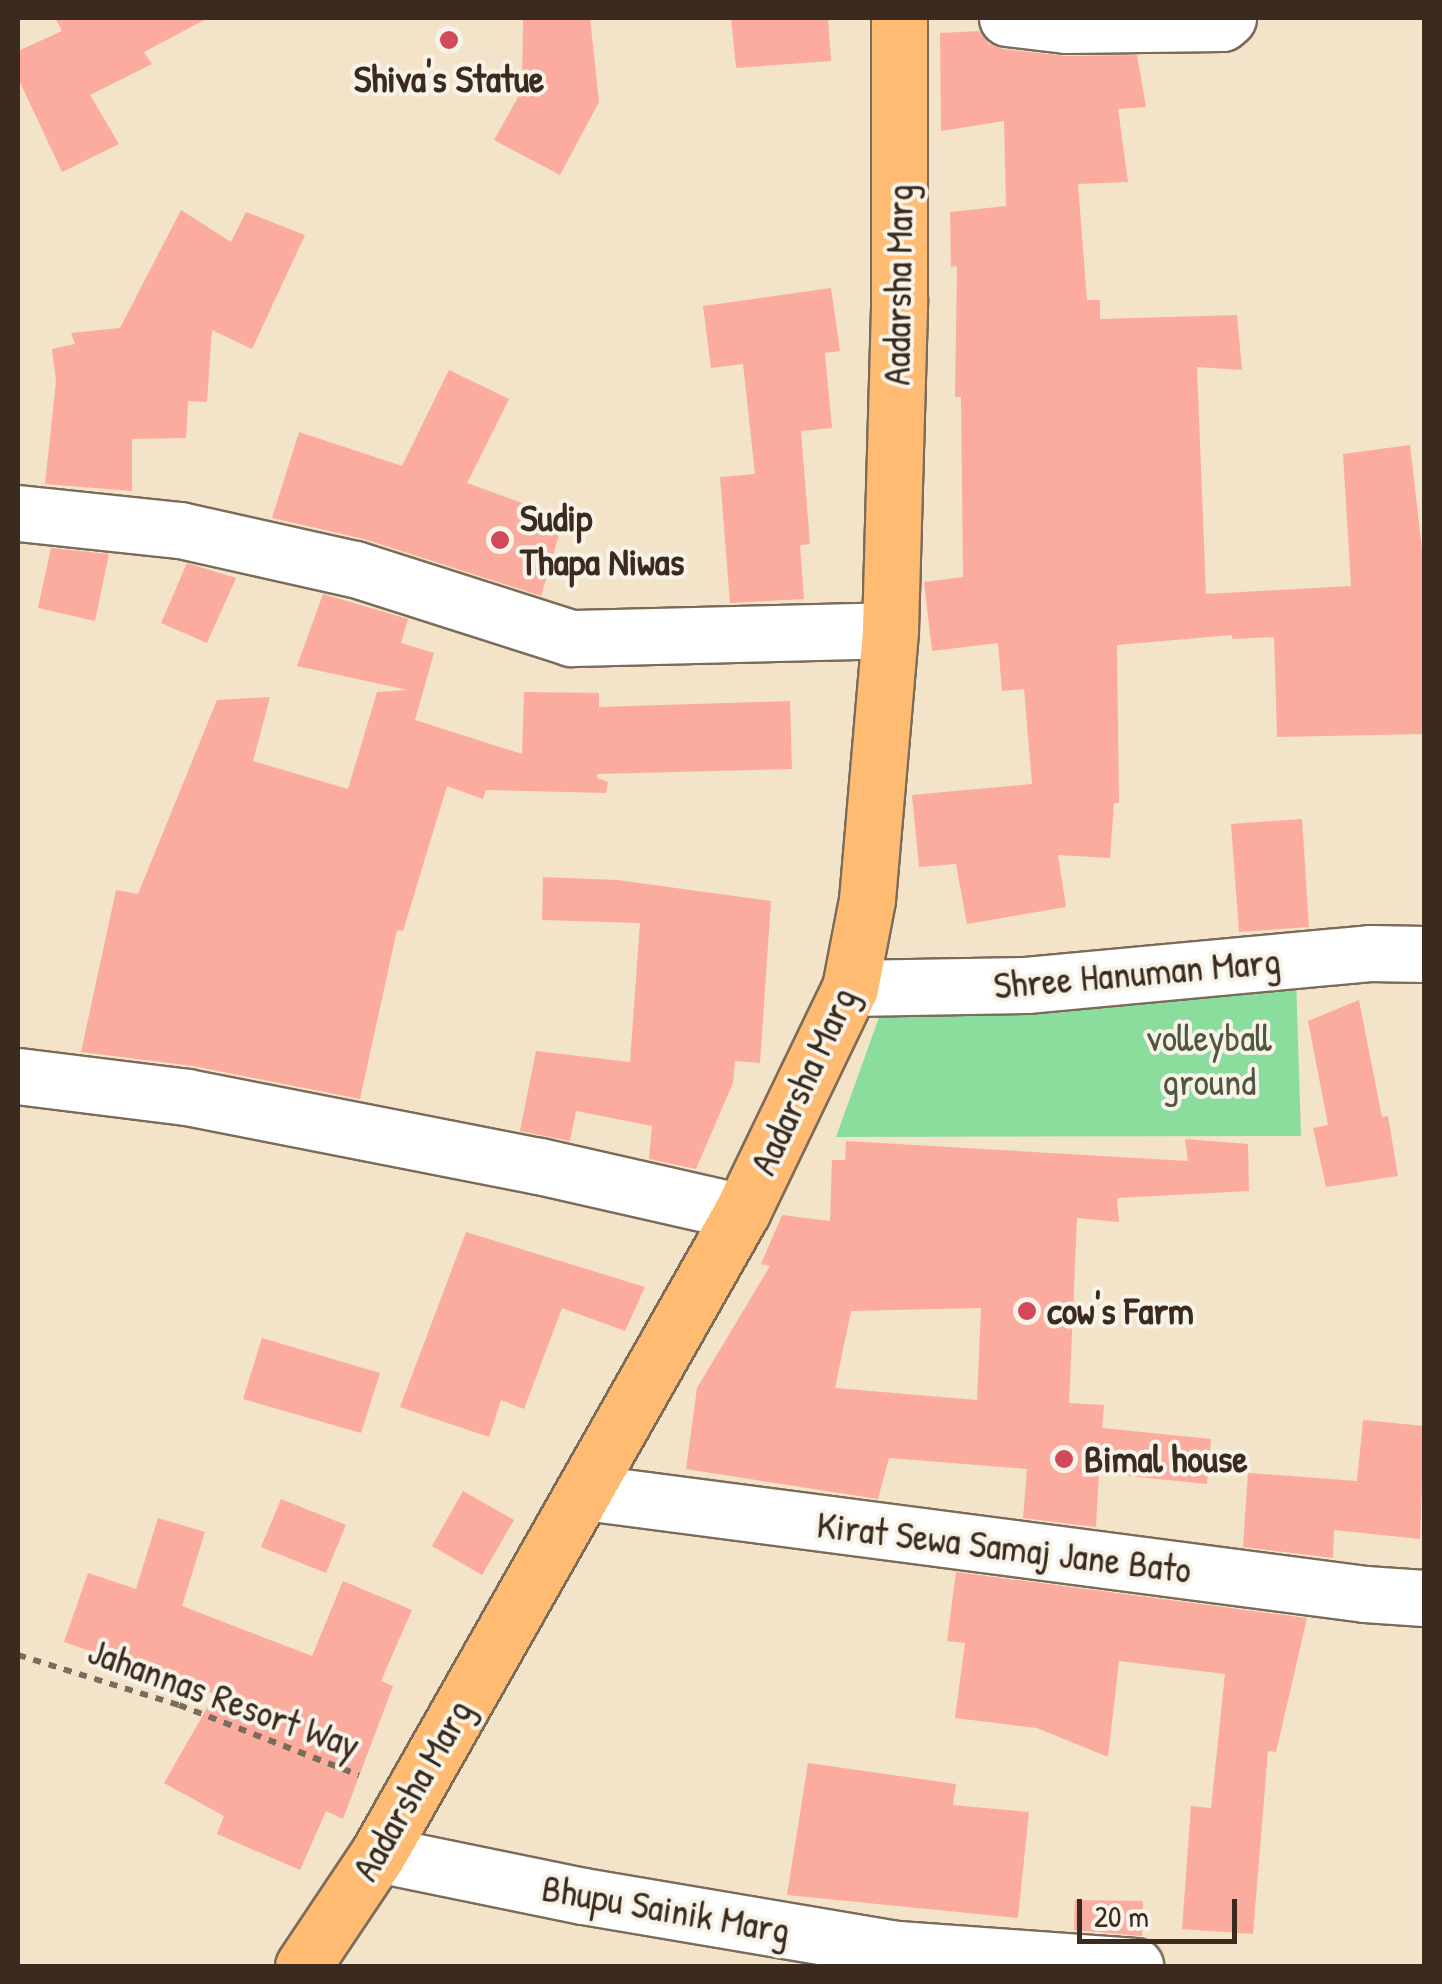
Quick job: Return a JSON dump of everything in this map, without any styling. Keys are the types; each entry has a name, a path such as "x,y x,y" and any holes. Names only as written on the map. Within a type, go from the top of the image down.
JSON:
{"main road":[{"name":"Aadarsha Marg","path":"303,1966 378,1854 742,1212 850,988 867,900 890,630 899,299 899,18"}],"street":[{"path":"1008,18 1066,25 1222,23 1228,18"},
{"path":"18,512 180,530 336,564 570,638 890,630"},
{"name":"Shree Hanuman Marg","path":"850,988 1026,985 1370,953 1424,954"},
{"path":"18,1076 187,1097 539,1166 742,1212"},
{"name":"Kirat Sewa Samaj Jane Bato","path":"584,1492 1365,1594 1424,1598"},
{"name":"Bhupu Sainik Marg","path":"378,1854 583,1896 897,1949 1135,1966"}],"path":[{"name":"Jahannas Resort Way","path":"18,1655 180,1706 412,1795"}],"green space":[{"name":"volleyball ground","path":"1296,978 1301,1136 836,1137 886,998"}],"building":[{"path":"55,18 208,18 144,52 152,64 90,95 119,144 62,172 18,78 18,51 62,31"},
{"path":"523,18 590,18 599,102 560,175 494,140 522,90"},
{"path":"731,18 828,18 831,61 736,68"},
{"path":"979,31 989,44 1003,49 1066,56 1137,55 1146,107 1118,109 1128,182 1078,184 1087,300 1100,300 1100,319 1237,315 1242,370 1197,367 1206,594 1351,586 1343,454 1410,445 1424,567 1424,734 1277,737 1274,637 1232,639 1232,635 1117,645 1119,803 1114,803 1110,858 1058,855 1066,907 967,924 956,864 919,867 912,795 1032,784 1024,689 1002,691 998,643 932,651 924,582 963,577 961,397 955,397 957,266 951,267 950,212 1006,206 1004,121 941,131 940,33"},
{"path":"181,210 231,242 246,212 305,235 252,349 212,330 207,402 188,401 186,438 132,439 132,491 45,484 56,381 52,349 75,344 71,333 120,328"},
{"path":"831,288 840,351 825,353 832,428 801,431 810,544 800,545 804,599 730,603 720,477 755,474 743,364 711,368 703,306"},
{"path":"449,370 509,399 467,483 564,518 541,596 364,539 272,518 299,432 402,466"},
{"path":"51,548 109,554 95,621 38,608"},
{"path":"187,563 236,578 207,643 161,623"},
{"path":"323,594 408,619 401,643 434,653 415,720 522,754 524,692 599,693 599,707 790,701 792,769 597,774 597,778 608,782 606,793 486,790 483,799 447,786 403,931 397,930 360,1099 193,1066 81,1052 116,890 138,894 217,700 270,697 253,761 348,789 377,692 408,690 297,666"},
{"path":"1302,819 1309,927 1239,932 1231,824"},
{"path":"543,877 617,880 771,901 760,1063 735,1061 733,1083 696,1169 649,1159 652,1126 576,1111 570,1141 520,1131 536,1051 630,1062 640,923 542,920"},
{"path":"1359,1000 1382,1117 1388,1116 1398,1176 1326,1187 1313,1128 1328,1125 1308,1021"},
{"path":"1185,1139 1248,1144 1249,1191 1117,1198 1119,1222 1077,1218 1069,1403 1104,1405 1102,1428 1211,1439 1207,1484 1099,1473 1096,1527 1023,1518 1027,1469 889,1458 878,1499 686,1469 697,1388 770,1266 761,1264 782,1215 830,1221 832,1160 845,1160 846,1141 1188,1161","holes":["981,1308 977,1400 835,1388 851,1311"]},
{"path":"466,1232 645,1287 625,1331 562,1308 524,1409 501,1400 489,1437 400,1407"},
{"path":"262,1338 380,1373 361,1433 243,1399"},
{"path":"1363,1420 1424,1426 1420,1539 1334,1530 1333,1558 1243,1547 1248,1473 1357,1481"},
{"path":"463,1491 514,1520 482,1575 432,1546"},
{"path":"281,1499 346,1525 326,1573 261,1547"},
{"path":"158,1518 205,1532 182,1606 312,1656 343,1581 412,1610 381,1681 393,1686 343,1819 326,1811 300,1870 217,1834 224,1816 164,1783 215,1694 64,1642 88,1573 136,1589"},
{"path":"956,1572 1307,1618 1276,1752 1268,1751 1253,1934 1182,1929 1191,1806 1211,1808 1225,1674 1119,1661 1108,1757 1037,1728 955,1718 965,1643 947,1641"},
{"path":"808,1763 956,1784 953,1805 1029,1812 1018,1918 787,1895"},
{"path":"1075,1900 1143,1901 1142,1936 1074,1930"}],"place":[{"name":"Shiva's Statue","path":"449,40"},
{"name":"Sudip Thapa Niwas","path":"500,540"},
{"name":"cow's Farm","path":"1027,1311"},
{"name":"Bimal house","path":"1064,1459"}]}
